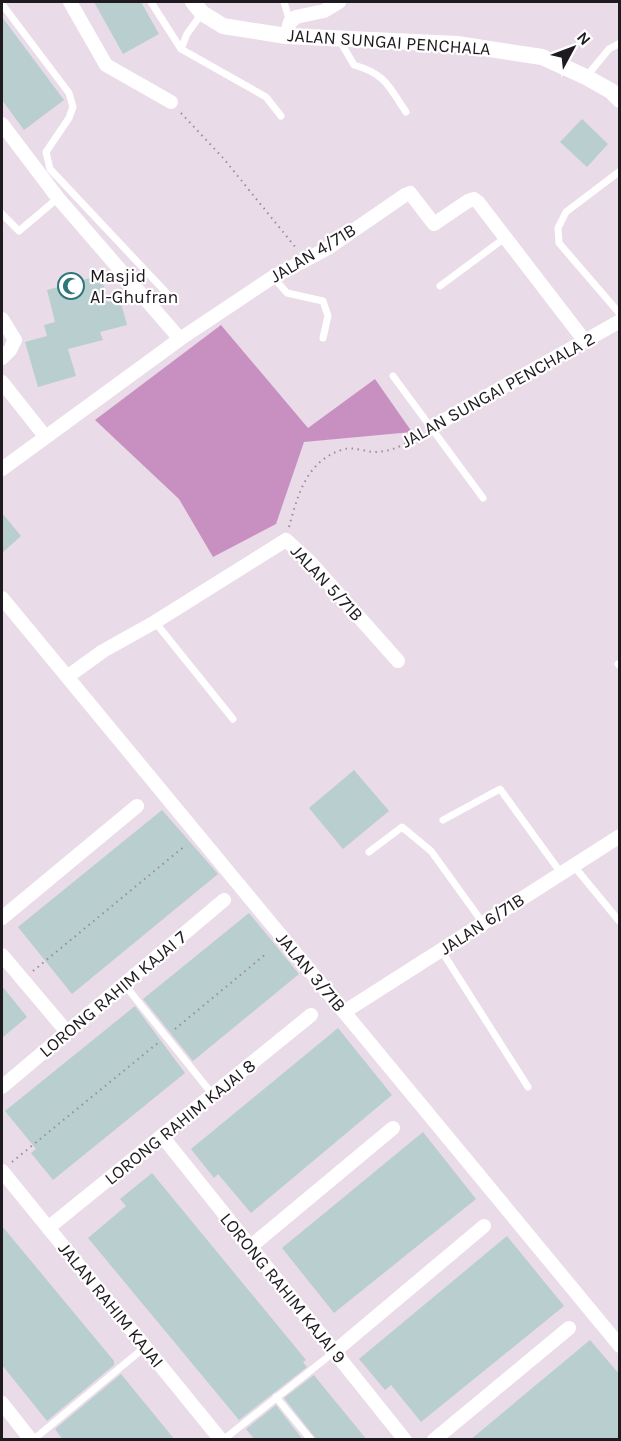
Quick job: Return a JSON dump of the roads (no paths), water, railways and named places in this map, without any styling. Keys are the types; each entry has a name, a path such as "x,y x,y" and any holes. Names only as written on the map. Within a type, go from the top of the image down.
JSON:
{"street":[{"path":"70,2 106,65 171,102"},
{"path":"288,29 296,16 324,11 339,2"},
{"name":"JALAN SUNGAI PENCHALA","path":"197,7 223,26 288,29 338,39 457,44 542,57 586,77 611,91 620,100"},
{"path":"2,124 58,198 180,339"},
{"name":"JALAN 4/71B","path":"2,469 44,435 180,339 273,277 327,248 410,193 434,224 474,199 506,237 584,340"},
{"path":"2,319 15,340 10,350 2,358"},
{"name":"JALAN SUNGAI PENCHALA 2","path":"432,427 620,321"},
{"path":"2,382 44,435"},
{"name":"JALAN 5/71B","path":"67,677 103,651 155,622 286,540 310,561 398,661"},
{"name":"JALAN 3/71B","path":"2,598 620,1346"},
{"path":"2,918 137,806"},
{"name":"JALAN 6/71B","path":"344,1012 620,836"},
{"name":"LORONG RAHIM KAJAI 7","path":"2,1087 224,900"},
{"path":"2,955 67,1032"},
{"name":"LORONG RAHIM KAJAI 8","path":"48,1228 311,1015"},
{"path":"250,1247 393,1128"},
{"name":"LORONG RAHIM KAJAI 9","path":"162,1136 405,1440"},
{"name":"JALAN RAHIM KAJAI","path":"6,1167 48,1228 222,1440"},
{"path":"334,1352 484,1226"},
{"path":"434,1440 569,1328"},
{"path":"2,1403 32,1440"}],"lane":[{"path":"151,2 180,50 266,98 281,116"},
{"path":"285,2 288,29"},
{"path":"2,4 69,93 73,107 69,118 46,152 50,169 175,302"},
{"path":"180,50 197,7"},
{"path":"338,39 354,65 375,71 406,112"},
{"path":"586,77 609,49 620,42"},
{"path":"620,171 566,212 558,228 559,243 620,314"},
{"path":"2,214 19,231 58,198"},
{"path":"440,286 506,237"},
{"path":"273,277 287,293 323,301 328,316 322,338"},
{"path":"393,376 483,498"},
{"path":"155,622 233,719"},
{"path":"443,820 500,789 567,869 620,922"},
{"path":"369,852 402,827 431,851 483,923"},
{"path":"441,950 528,1088"},
{"path":"124,984 213,1095"},
{"path":"32,1440 145,1347"},
{"path":"222,1440 334,1352"},
{"path":"276,1397 311,1440"}],"place":[{"name":"Masjid Al-Ghufran","path":"71,286"}]}
